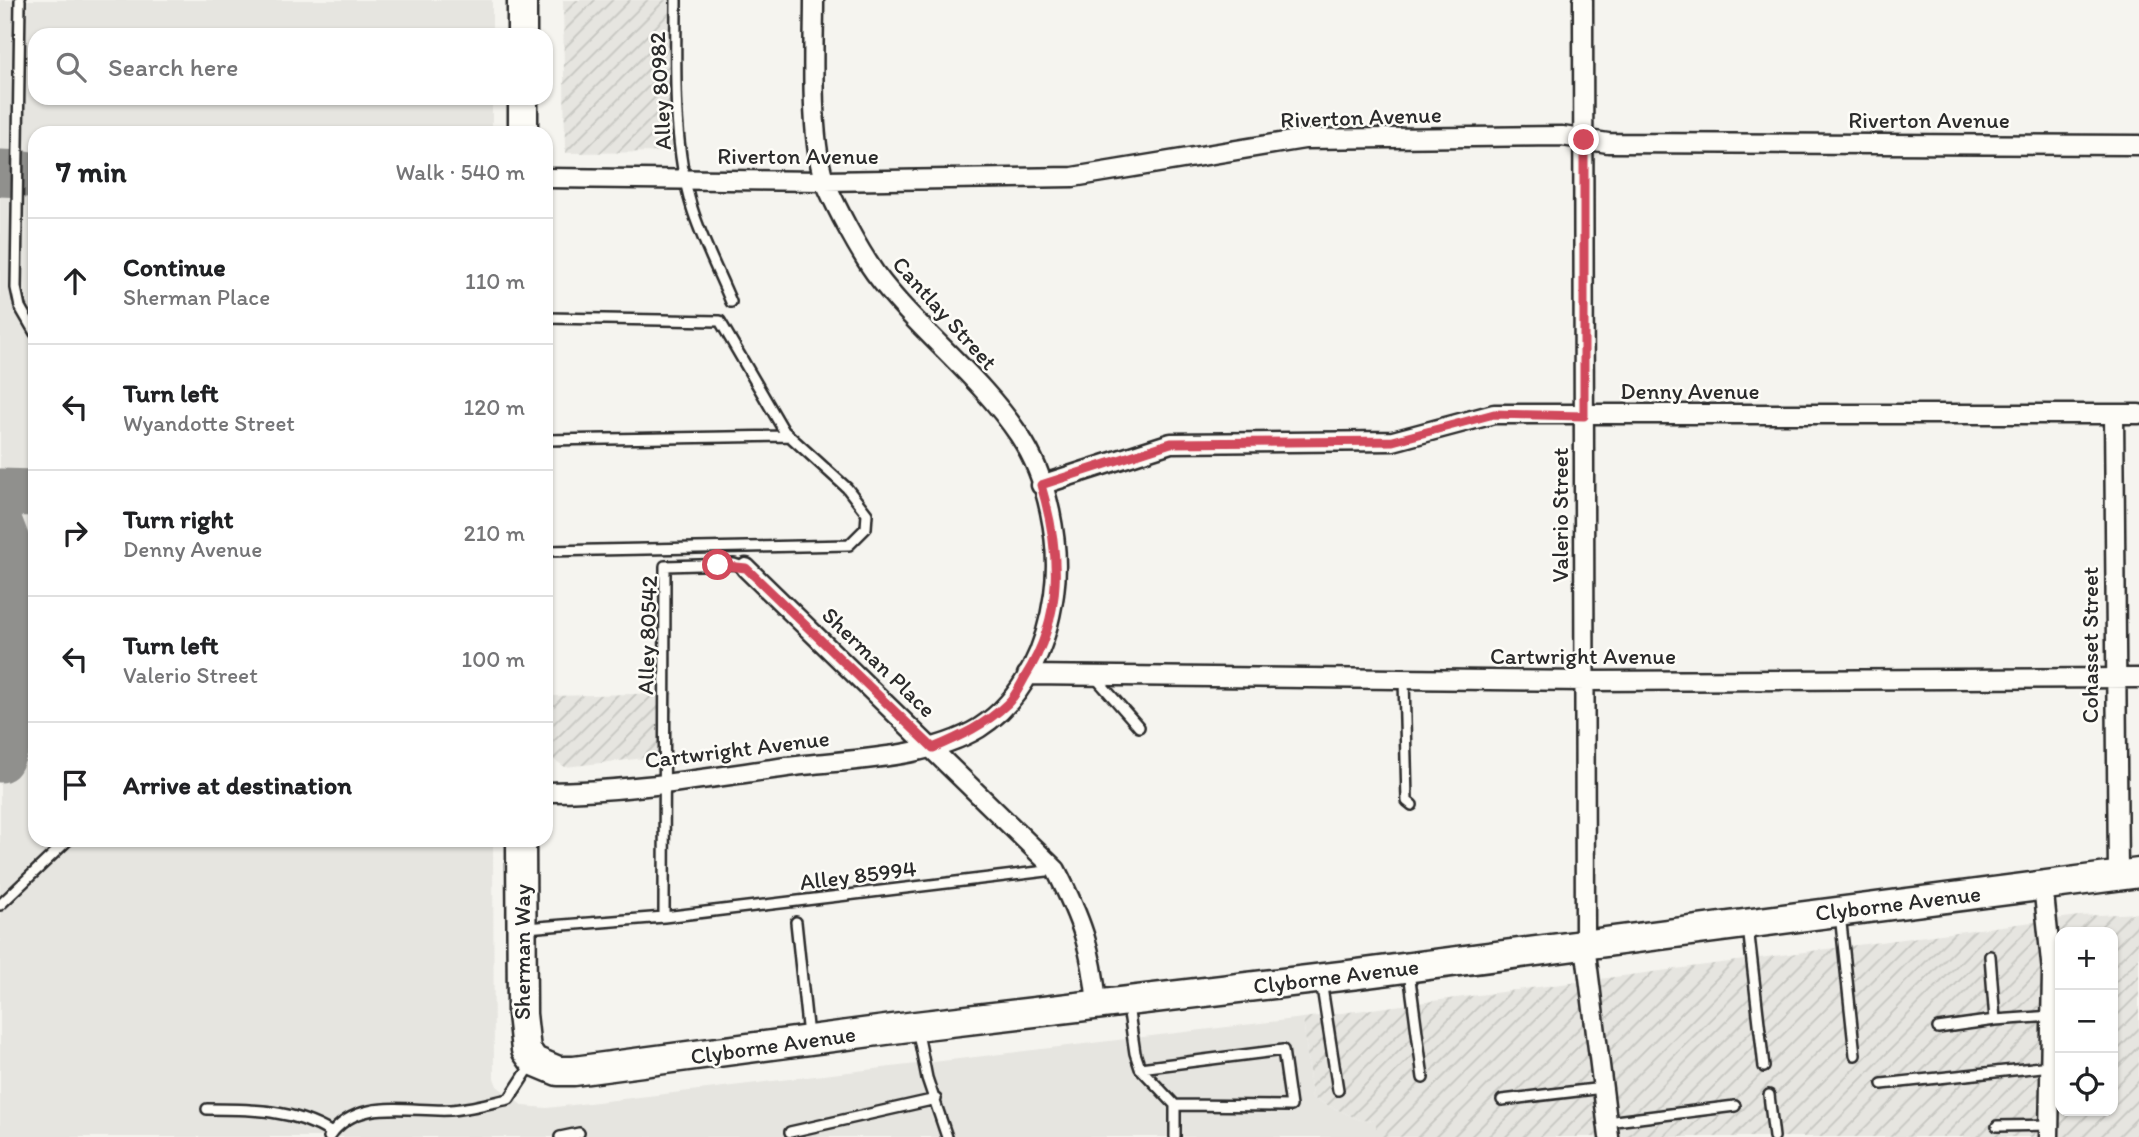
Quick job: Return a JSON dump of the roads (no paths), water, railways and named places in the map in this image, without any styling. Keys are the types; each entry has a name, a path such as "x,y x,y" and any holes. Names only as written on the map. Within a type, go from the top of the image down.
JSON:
{"main road":[{"path":"522,0 522,28"},
{"path":"523,105 523,126"},
{"name":"Sherman Way","path":"521,847 523,1036 526,1050 534,1061"},
{"name":"Clyborne Avenue","path":"534,1061 558,1071 574,1071 1127,1000 1321,979 2128,874"}],"street":[{"name":"Cantlay Street","path":"814,0 814,89 818,150 825,181 874,272 1021,436 1041,485 1054,532 1056,580 1041,652 1027,675"},
{"name":"Valerio Street","path":"1583,0 1585,945 1608,1130"},
{"name":"Riverton Avenue","path":"553,178 825,181 1073,177 1304,139 1562,136 1608,143 2139,145"},
{"name":"Denny Avenue","path":"1041,485 1171,443 1393,441 1494,414 2139,414"},
{"name":"Cohasset Street","path":"2114,414 2115,678 2128,874"},
{"name":"Sherman Place","path":"746,568 1056,870 1077,912 1093,960 1097,1004"},
{"name":"Cartwright Avenue","path":"553,791 663,783 933,748 979,727 1010,702 1027,675 1585,681 2139,678"},
{"path":"2043,884 2052,972 2049,1131"}],"lane":[{"path":"20,0 16,288 20,307 28,321"},
{"name":"Alley 80982","path":"676,0 678,109 686,180 692,208 731,302"},
{"path":"553,318 720,321 789,436 847,488 867,514 866,528 849,545 553,551"},
{"path":"553,440 789,436"},
{"name":"Alley 80542","path":"663,783 665,566 734,564 746,568"},
{"path":"1094,676 1139,727"},
{"path":"1404,680 1406,801 1412,804"},
{"path":"663,783 664,917"},
{"path":"0,905 61,847"},
{"name":"Alley 85994","path":"522,929 664,917 1056,870"},
{"path":"1839,910 1855,1055"},
{"path":"796,922 808,1041"},
{"path":"1747,922 1764,1067"},
{"path":"1990,956 1995,1020"},
{"path":"1409,967 1423,1078"},
{"path":"1321,979 1338,1090"},
{"path":"1127,1000 1140,1068 1175,1105 1175,1137"},
{"path":"1938,1028 2052,1016"},
{"path":"916,1026 927,1078 947,1137"},
{"path":"1140,1068 1283,1050 1291,1106 1175,1105"},
{"path":"208,1109 267,1110 307,1120 330,1135 343,1121 369,1110 401,1107 454,1110 509,1099 534,1061"},
{"path":"1882,1084 2051,1066"},
{"path":"1503,1100 1603,1088"},
{"path":"1769,1095 1774,1137"},
{"path":"790,1132 936,1099"},
{"path":"1608,1130 1735,1106"},
{"path":"1997,1126 2049,1131"},
{"path":"560,1137 579,1133"}]}
